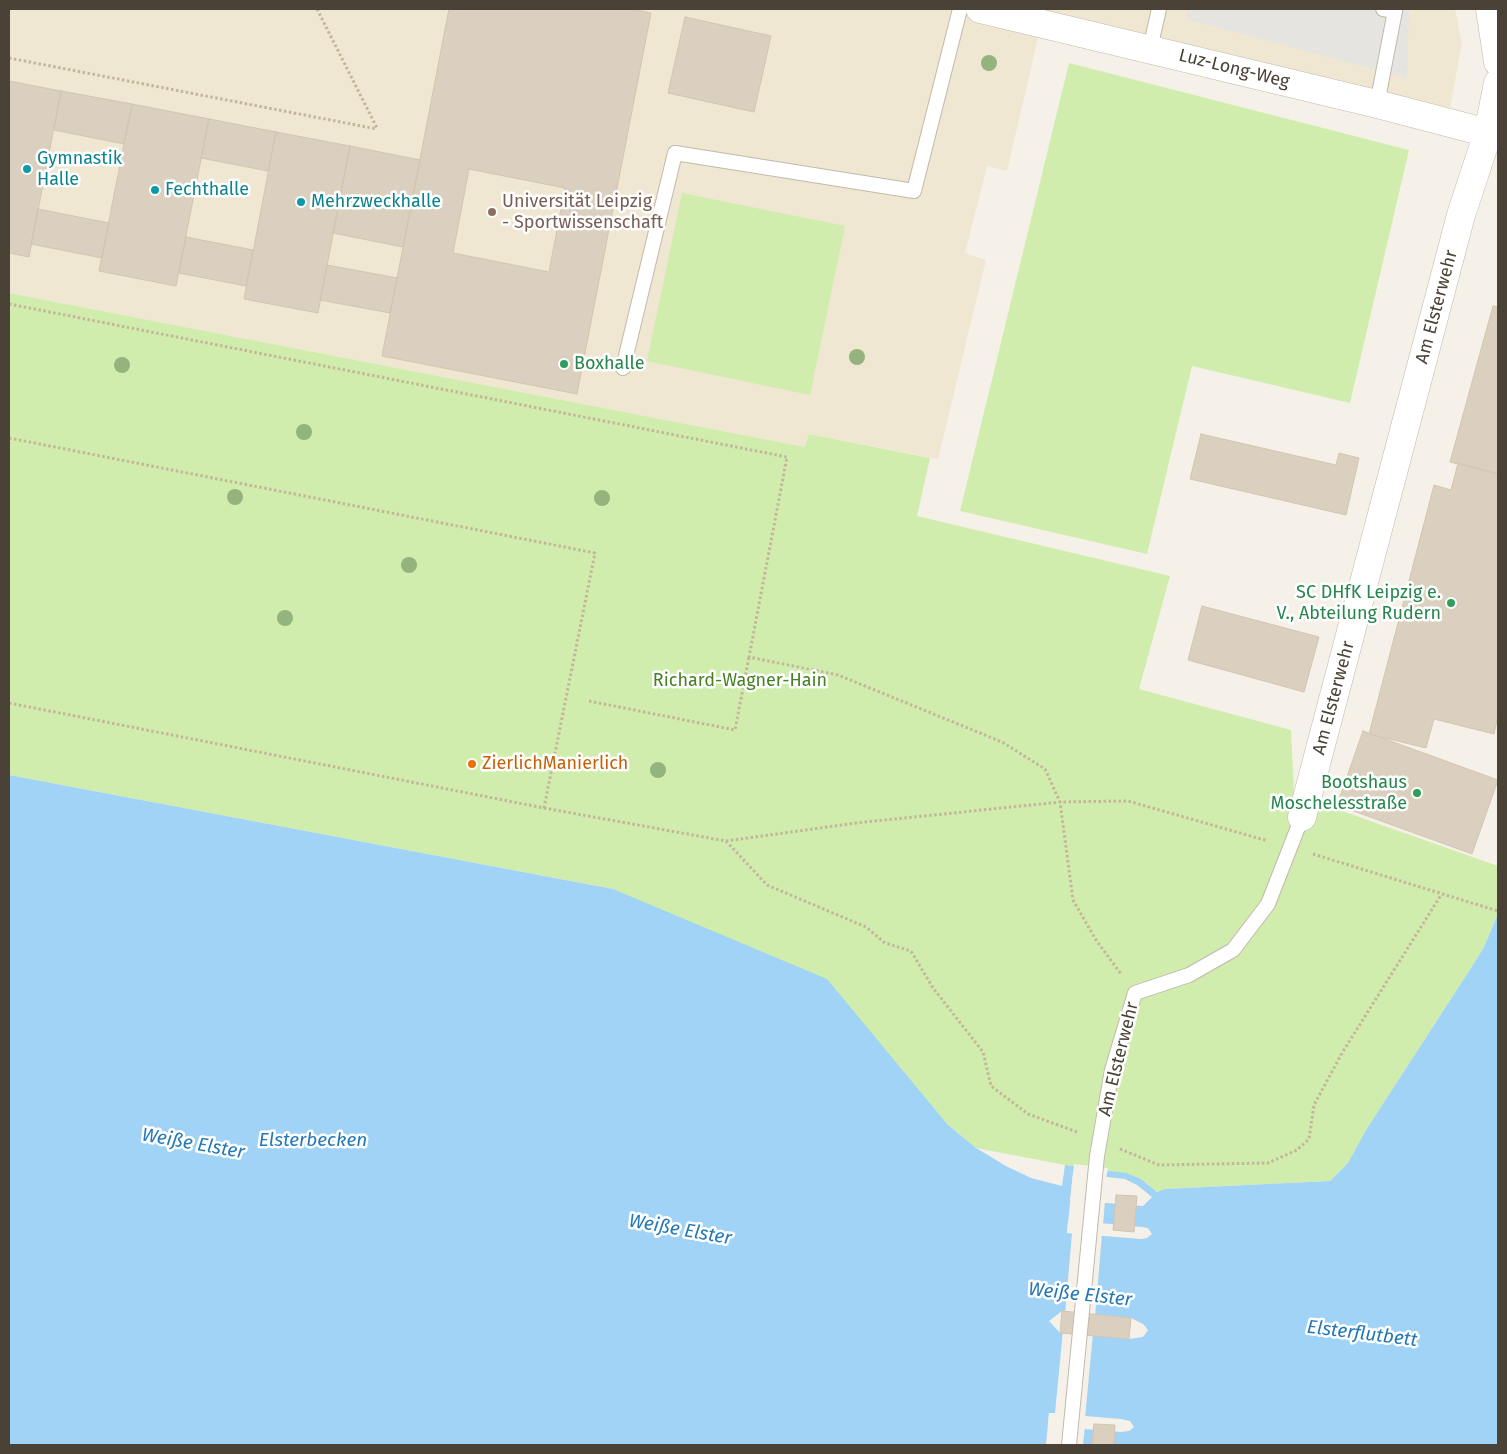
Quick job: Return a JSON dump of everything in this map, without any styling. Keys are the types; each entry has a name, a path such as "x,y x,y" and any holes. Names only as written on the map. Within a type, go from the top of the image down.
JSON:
{"street":[{"name":"Luz-Long-Weg","path":"980,9 1376,104 1493,137"},
{"path":"1490,9 1498,62"},
{"name":"Am Elsterwehr","path":"1302,817 1458,225 1493,137 1498,83"}],"lane":[{"path":"624,368 675,153 914,190 960,9"},
{"path":"1150,49 1159,9"},
{"path":"1376,104 1395,11 1383,9"},
{"name":"Am Elsterwehr","path":"1069,1445 1097,1156 1112,1070 1135,993 1189,975 1233,950 1268,904 1302,817"}],"path":[{"path":"9,58 377,129 316,9"},
{"path":"9,304 788,456 735,730 589,700"},
{"path":"9,438 594,553 544,808"},
{"path":"749,657 838,675 1002,742 1045,770 1060,802 1073,900 1096,940 1135,993"},
{"path":"9,703 544,808 726,841 856,824 1060,802 1128,801 1291,847 1497,911"},
{"path":"726,841 767,885 866,927 885,943 910,951 933,988 983,1052 990,1086 1028,1114 1100,1140 1159,1165 1268,1162 1297,1150 1309,1139 1314,1105 1342,1053 1441,894"}],"shaded area":[{"name":"Universität Leipzig - Sportwissenschaft","path":"9,9 1455,9 1462,43 1450,108 1044,12 1007,171 987,166 965,253 986,260 938,459 810,434 805,447 9,293"},
{"path":"1188,9 1409,9 1407,78 1186,19"}],"green space":[{"path":"1069,63 1409,150 1350,403 1192,366 1147,554 960,511"},
{"path":"682,193 845,226 810,395 647,361"},
{"name":"Richard-Wagner-Hain","path":"9,293 805,447 809,434 930,458 917,516 1170,576 1139,689 1291,730 1294,794 1498,866 1498,914 1484,947 1366,1130 1348,1163 1330,1181 1165,1189 1157,1192 1141,1179 1108,1170 1065,1165 976,1148 947,1124 613,889 9,775"}],"water":[{"name":"Elsterbecken","path":"9,775 613,889 827,979 947,1124 976,1148 1006,1166 1031,1178 1062,1186 1065,1165 1126,1173 1141,1179 1157,1192 1165,1189 1330,1181 1348,1163 1366,1130 1471,968 1484,947 1498,914 1498,1445 9,1445","holes":["1073,1173 1125,1179 1137,1185 1152,1197 1143,1206 1070,1200","1068,1220 1142,1227 1148,1228 1152,1234 1147,1238 1141,1239 1067,1233","1062,1311 1131,1318 1143,1324 1148,1330 1143,1337 1129,1339 1060,1333 1049,1321","1049,1413 1121,1419 1130,1421 1134,1427 1129,1431 1121,1432 1048,1426"]}],"pier":[{"path":"1074,1164 1108,1168 1106,1178 1075,1176 1073,1198 1105,1201 1103,1225 1070,1222 1069,1230 1102,1234 1095,1317 1065,1314 1072,1233 1067,1233"},
{"path":"1063,1330 1093,1333 1085,1418 1052,1415 1051,1423 1085,1426 1083,1445 1046,1445 1049,1413 1055,1413"}],"building":[{"path":"449,9 630,9 651,13 577,394 382,356","holes":["469,169 565,188 549,272 453,253"]},
{"path":"685,17 771,36 754,112 668,93"},
{"name":"Gymnastik Halle","path":"9,81 61,91 29,257 9,253"},
{"path":"61,91 132,104 124,144 54,130"},
{"name":"Fechthalle","path":"132,104 209,119 176,286 99,271"},
{"path":"209,119 276,132 268,171 201,158"},
{"name":"Mehrzweckhalle","path":"276,132 350,146 318,313 244,299"},
{"path":"350,146 420,160 403,247 333,233"},
{"path":"38,209 109,223 102,258 31,244"},
{"path":"186,237 253,250 246,286 179,273"},
{"path":"327,265 397,278 390,313 320,300"},
{"path":"1493,306 1498,307 1498,474 1450,462"},
{"path":"1201,434 1336,465 1339,453 1359,458 1346,515 1190,479"},
{"name":"SC DHfK Leipzig e. V., Abteilung Rudern","path":"1458,463 1498,474 1498,716 1494,734 1434,719 1426,748 1369,734 1434,485 1451,490"},
{"path":"1202,606 1319,637 1304,692 1188,660"},
{"name":"Bootshaus Moschelesstraße","path":"1363,731 1498,780 1472,854 1337,805"},
{"path":"1116,1195 1137,1196 1134,1232 1113,1230"},
{"path":"1062,1311 1131,1318 1129,1339 1060,1333"},
{"path":"1094,1424 1115,1425 1114,1445 1092,1445"}],"place":[{"name":"Gymnastik Halle","path":"27,169"},
{"name":"Fechthalle","path":"155,190"},
{"name":"Mehrzweckhalle","path":"301,202"},
{"name":"Universität Leipzig - Sportwissenschaft","path":"492,212"},
{"name":"Boxhalle","path":"564,364"},
{"name":"SC DHfK Leipzig e. V., Abteilung Rudern","path":"1451,603"},
{"name":"ZierlichManierlich","path":"472,764"},
{"name":"Bootshaus Moschelesstraße","path":"1417,793"}],"water label":[{"name":"Weiße Elster","path":"193,1144"},
{"name":"Weiße Elster","path":"680,1230"},
{"name":"Weiße Elster","path":"1080,1295"},
{"name":"Elsterflutbett","path":"1362,1334"}]}
